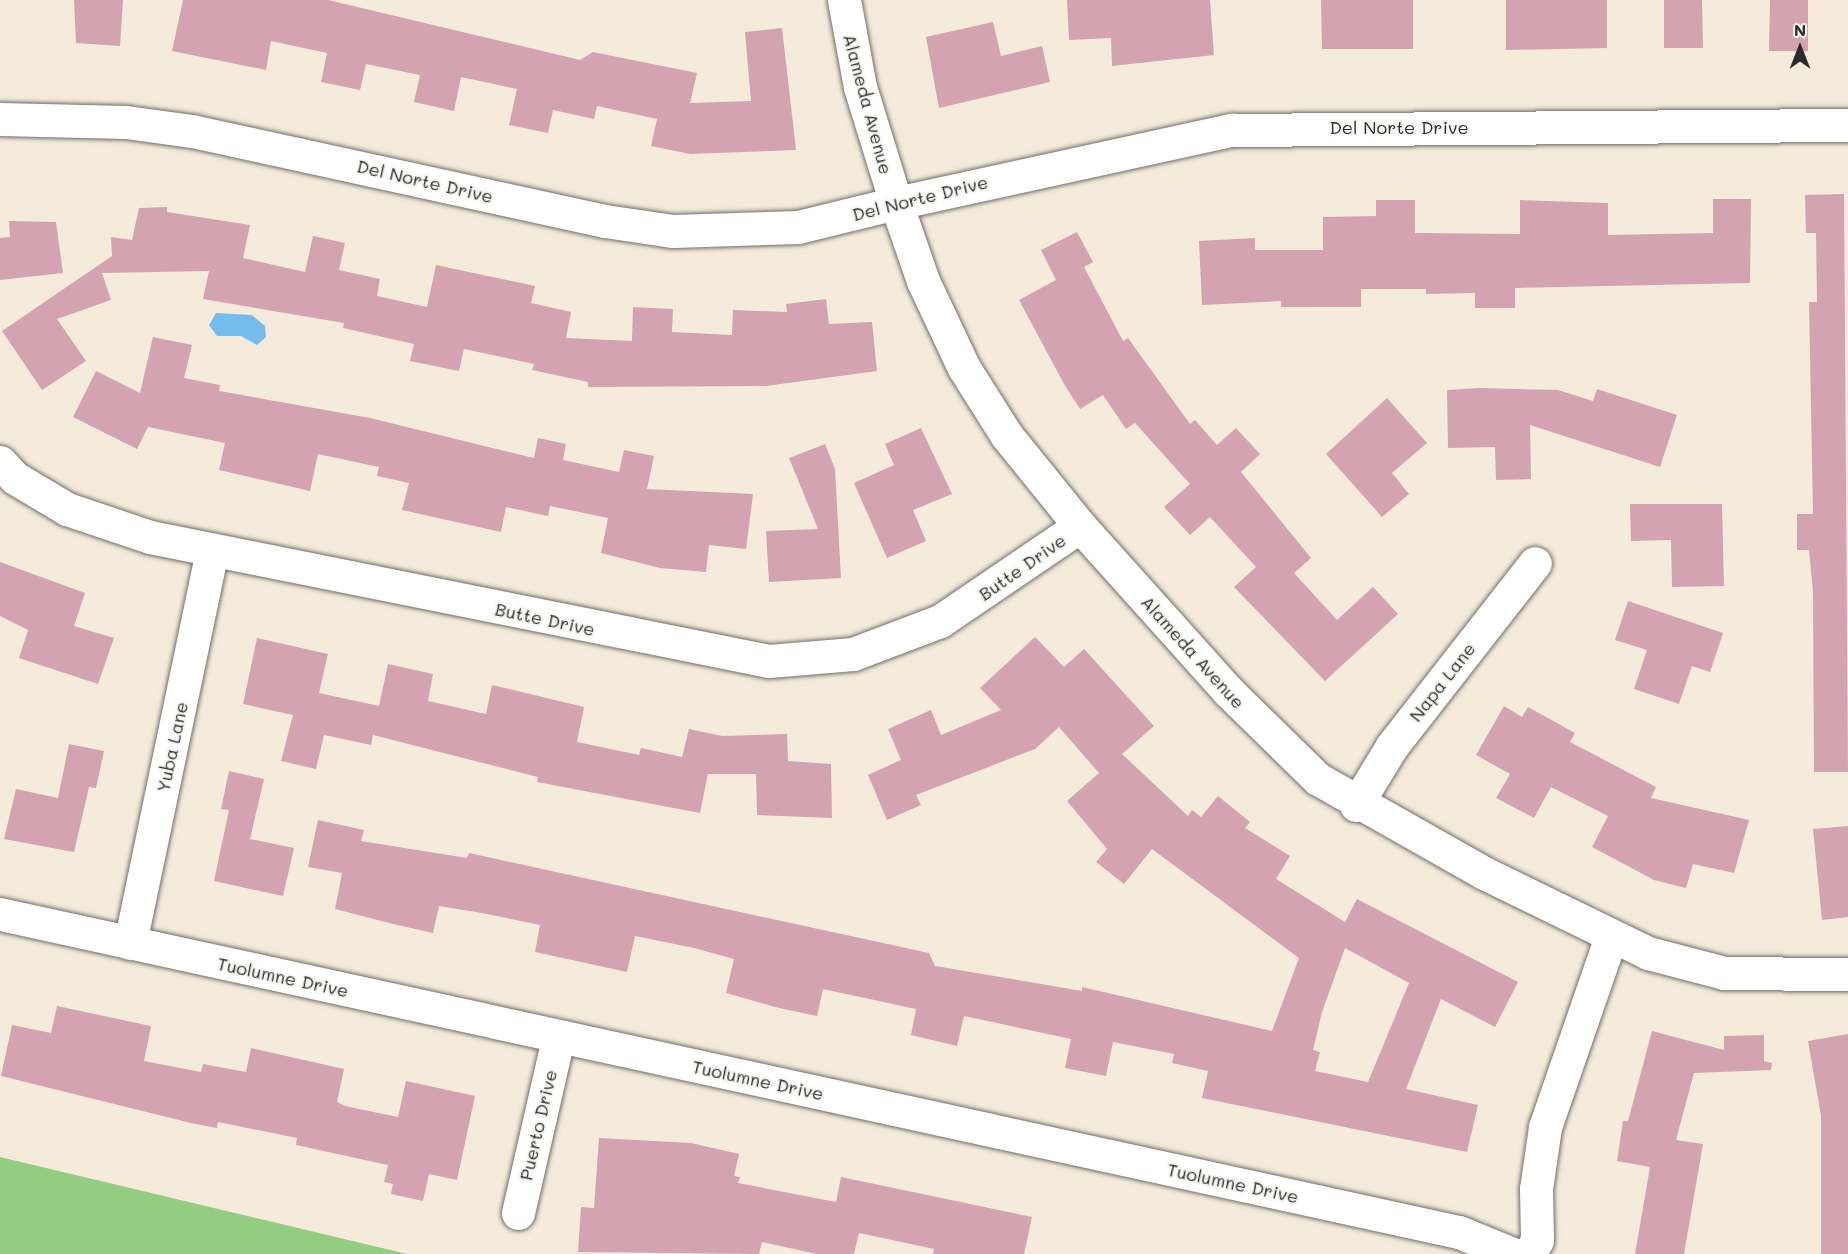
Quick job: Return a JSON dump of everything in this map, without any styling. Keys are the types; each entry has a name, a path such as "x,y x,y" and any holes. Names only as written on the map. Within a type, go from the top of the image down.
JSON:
{"street":[{"name":"Alameda Avenue","path":"844,0 860,87 896,203 923,280 964,368 1007,436 1080,526 1275,742 1356,805 1610,939 1724,973 1848,974"},
{"name":"Del Norte Drive","path":"0,119 126,122 192,131 605,221 674,231 798,227 896,203 1232,130 1848,125"},
{"name":"Butte Drive","path":"0,462 15,478 67,509 212,550 723,655 808,660 869,649 940,621 1080,526"},
{"name":"Yuba Lane","path":"130,943 212,550"},
{"name":"Napa Lane","path":"1356,805 1392,746 1535,563"},
{"name":"Tuolumne Drive","path":"0,914 558,1038 1459,1232 1514,1254"},
{"path":"1529,1254 1537,1240 1536,1189 1545,1127 1610,939"},
{"name":"Puerto Drive","path":"518,1213 558,1038"}],"green space":[{"path":"0,1157 407,1254 0,1254"}],"water":[{"path":"216,313 252,315 265,326 266,337 257,345 241,336 217,336 209,325"}],"building":[{"path":"74,0 123,0 120,46 76,43"},
{"path":"183,0 328,0 580,60 593,52 697,73 690,103 751,101 745,32 782,28 796,150 690,154 651,146 657,119 597,106 594,119 553,110 548,133 509,125 517,89 461,77 454,111 414,102 420,75 366,64 360,90 321,82 327,53 271,41 266,70 172,51"},
{"path":"1067,0 1210,0 1214,55 1112,66 1111,38 1069,40"},
{"path":"1321,0 1413,0 1413,49 1322,49"},
{"path":"1506,0 1607,0 1607,48 1506,50"},
{"path":"1664,0 1702,0 1703,48 1664,48"},
{"path":"1770,0 1808,0 1808,51 1769,51"},
{"path":"993,22 1001,56 1042,46 1050,82 939,108 926,37"},
{"path":"1844,194 1848,772 1814,772 1813,592 1809,550 1797,550 1797,514 1813,514 1809,302 1817,302 1816,233 1806,233 1805,195"},
{"path":"1713,199 1751,199 1750,283 1515,288 1515,308 1475,308 1475,293 1426,294 1426,289 1361,289 1361,307 1281,307 1281,301 1202,305 1199,241 1255,238 1255,250 1323,250 1323,217 1376,216 1376,200 1415,200 1415,233 1520,234 1520,200 1608,203 1608,235 1713,233"},
{"path":"167,207 167,212 250,225 243,258 305,272 313,236 345,243 339,270 380,279 377,296 427,307 436,265 535,286 531,303 571,312 566,338 632,341 633,307 673,309 672,332 732,335 733,310 787,312 786,304 826,299 829,324 872,322 877,371 766,386 588,387 588,382 532,370 534,364 464,349 459,371 410,361 414,344 343,328 344,323 203,299 209,271 102,273 111,300 57,319 86,361 42,390 2,331 112,256 111,237 132,240 139,208"},
{"path":"9,221 56,222 63,273 0,280 0,238 10,237"},
{"path":"1077,232 1093,262 1084,267 1123,341 1128,338 1190,424 1195,420 1217,445 1236,428 1260,454 1241,472 1311,558 1294,573 1337,620 1373,587 1398,614 1325,681 1234,587 1256,567 1210,517 1190,535 1164,507 1190,484 1135,423 1126,429 1103,395 1080,409 1064,384 1019,300 1056,280 1041,250"},
{"path":"153,337 192,345 184,378 220,385 219,391 370,418 534,458 538,438 566,444 563,460 619,472 624,450 654,456 647,489 753,494 746,549 709,545 706,572 660,568 601,553 608,518 550,506 548,516 506,507 501,532 402,510 409,483 377,476 379,467 318,454 310,491 219,470 225,443 148,427 137,449 73,417 96,371 140,393"},
{"path":"1480,388 1558,390 1593,401 1597,389 1677,415 1660,467 1530,425 1531,479 1496,480 1495,447 1448,448 1447,390"},
{"path":"1387,398 1427,443 1392,473 1409,494 1382,517 1326,454"},
{"path":"921,428 952,494 913,510 926,541 887,558 854,483 894,465 885,444"},
{"path":"825,444 835,469 841,578 769,582 766,531 818,529 789,458"},
{"path":"1630,504 1722,504 1724,586 1672,587 1671,540 1631,541"},
{"path":"0,562 85,593 74,626 114,638 98,684 19,658 28,630 0,616"},
{"path":"1628,601 1723,633 1710,672 1692,666 1679,704 1634,689 1647,650 1615,640"},
{"path":"1035,637 1064,667 1084,649 1154,726 1122,754 1188,816 1192,810 1201,817 1218,796 1250,822 1245,828 1290,856 1276,879 1345,922 1357,899 1518,982 1495,1027 1441,999 1406,1089 1478,1105 1467,1152 1202,1098 1208,1071 1172,1063 1174,1054 1113,1042 1106,1076 1065,1068 1071,1039 964,1016 957,1046 911,1035 916,1009 823,989 817,1016 779,1008 726,993 734,959 694,948 635,936 627,972 535,952 540,925 482,913 439,906 433,933 393,924 335,909 342,873 308,867 318,820 364,830 361,841 467,858 469,853 929,953 935,966 1082,991 1082,987 1272,1031 1299,958 1152,849 1124,884 1096,862 1107,849 1067,801 1099,773 1059,727 1035,749 916,795 921,805 887,820 868,775 901,760 888,729 931,710 941,735 1001,710 980,688","holes":["1345,948 1409,983 1368,1082 1315,1071 1320,1052 1313,1050 1322,1012"]},
{"path":"257,638 328,654 319,693 379,706 388,664 433,674 428,701 486,714 492,685 584,707 577,742 639,755 641,748 682,757 689,729 722,736 787,734 788,761 831,764 832,818 757,815 756,774 708,774 700,813 537,782 538,777 373,735 371,745 324,735 316,769 281,761 293,715 243,704"},
{"path":"1504,706 1522,717 1528,707 1575,733 1570,742 1656,787 1651,798 1749,820 1734,873 1693,864 1686,888 1654,880 1592,847 1608,816 1551,787 1534,818 1496,798 1510,774 1476,755"},
{"path":"69,744 104,751 96,788 89,787 74,852 4,839 16,789 58,798"},
{"path":"229,771 264,779 250,839 294,848 283,896 214,881 229,810 221,809"},
{"path":"1848,826 1848,917 1822,920 1813,829"},
{"path":"57,1006 151,1026 144,1061 201,1072 203,1064 246,1072 251,1048 344,1069 337,1102 345,1106 398,1117 406,1081 475,1096 457,1180 429,1174 423,1201 391,1194 393,1184 384,1182 388,1165 296,1145 297,1138 218,1122 217,1128 191,1123 1,1076 12,1025 51,1033"},
{"path":"1652,1031 1724,1050 1724,1036 1764,1035 1764,1061 1772,1063 1771,1070 1694,1073 1676,1140 1703,1144 1684,1254 1635,1254 1650,1167 1617,1161 1623,1121 1628,1121"},
{"path":"1848,1034 1848,1254 1821,1254 1821,1116 1808,1041"},
{"path":"599,1138 691,1143 739,1154 734,1176 740,1177 738,1183 836,1202 841,1177 1032,1217 1024,1254 933,1254 934,1249 859,1233 854,1254 817,1254 762,1242 759,1254 578,1252 581,1207 594,1208"}]}
